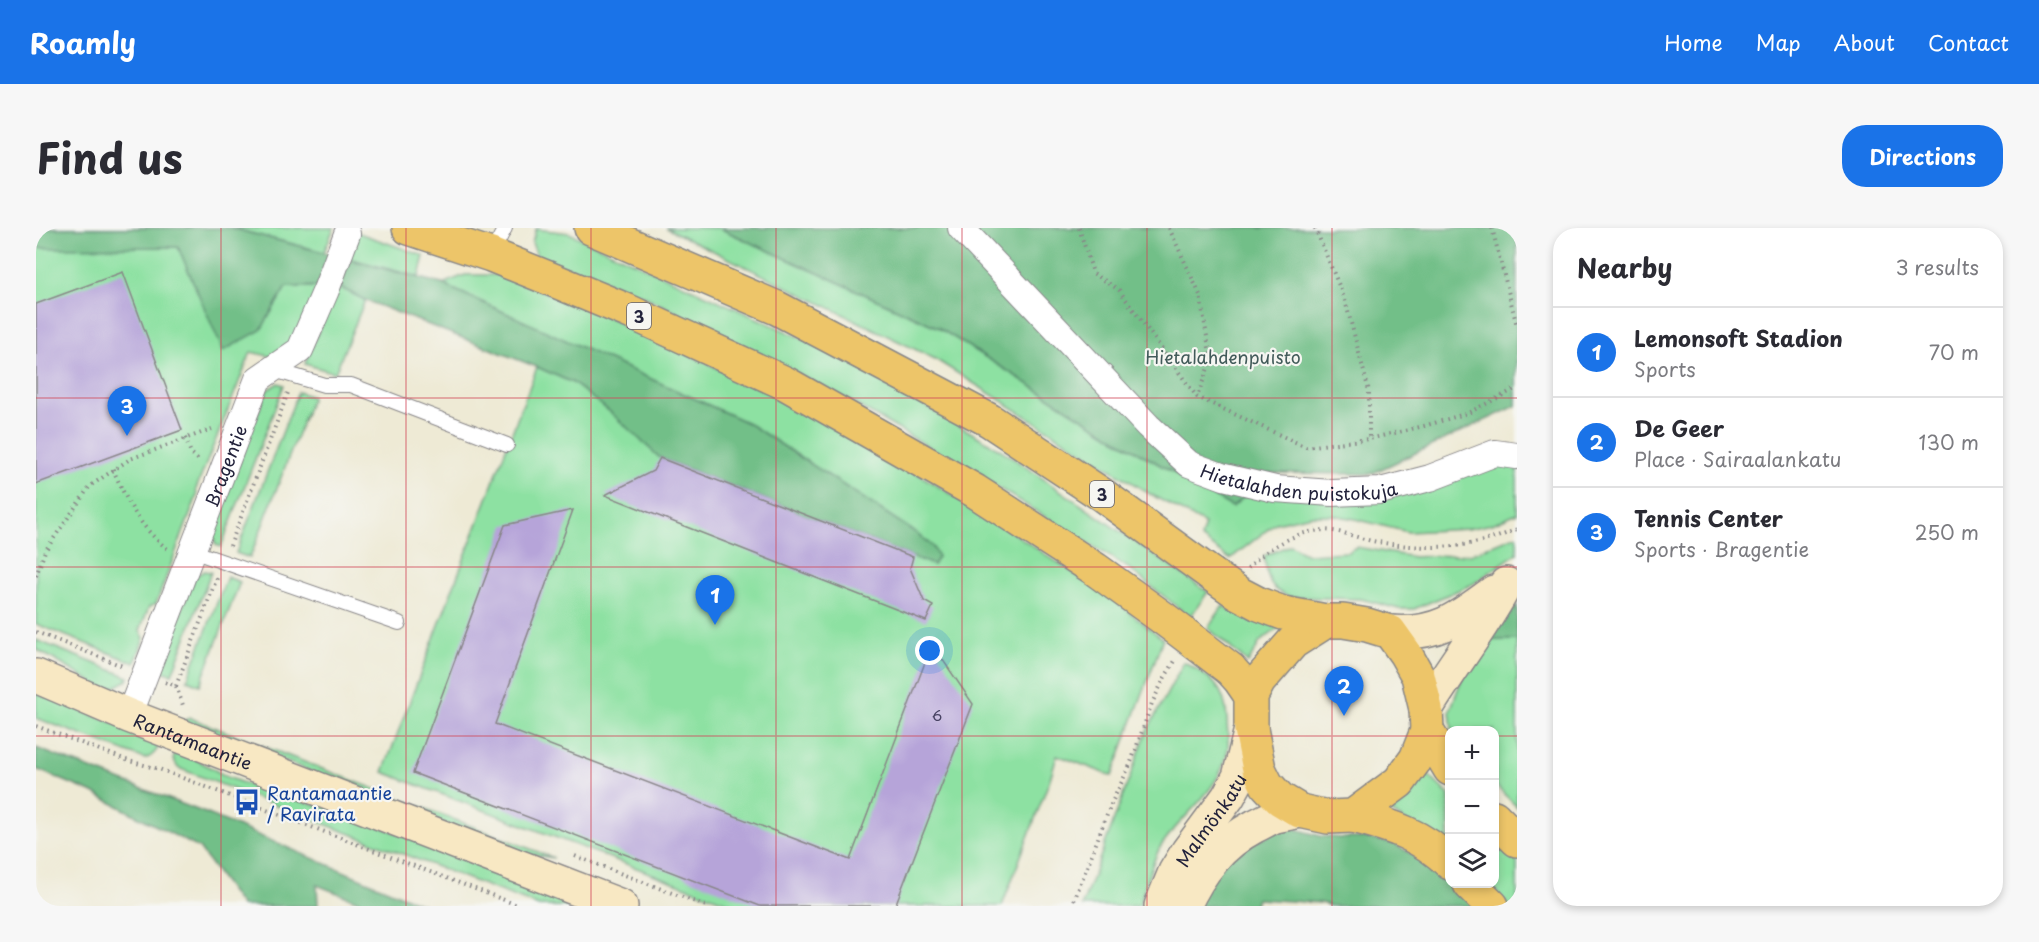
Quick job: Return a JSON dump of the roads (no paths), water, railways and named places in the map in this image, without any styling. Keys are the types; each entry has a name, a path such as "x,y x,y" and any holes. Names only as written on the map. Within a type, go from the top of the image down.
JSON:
{"main road":[{"name":"3","path":"409,228 498,241 628,311 784,383 975,491 1095,569 1230,669 1251,696"},
{"name":"3","path":"591,228 777,308 989,420 1101,494 1238,593 1259,604 1283,613 1326,621 1367,625 1390,632"},
{"path":"1390,632 1408,634 1456,620 1511,578"},
{"path":"1353,816 1399,782 1416,759 1427,720 1453,665 1488,618 1511,578"},
{"path":"1326,621 1293,642 1258,681 1251,696 1251,729 1259,769 1267,785 1280,799 1300,811 1328,817 1353,816 1389,825 1418,837 1445,859"},
{"path":"1390,632 1418,676 1427,720 1445,761"},
{"name":"Rantamaantie","path":"36,676 129,716 621,906"},
{"name":"Malmönkatu","path":"1161,906 1175,872 1228,797 1239,777 1251,729"},
{"name":"Malmönkatu","path":"1184,906 1205,867 1223,848 1245,832 1274,816 1300,811"},
{"path":"1499,822 1517,840"},
{"path":"1474,888 1492,906"}],"street":[{"name":"Hietalahden puistokuja","path":"960,228 1148,426 1189,464 1224,477 1275,489 1332,493 1380,491 1430,478 1495,453 1517,456"},
{"name":"Bragentie","path":"129,716 258,379 282,372 300,350 347,234"}],"lane":[{"path":"282,372 324,385 351,385 507,445"},
{"path":"189,557 223,563 399,623"}],"place":[{"name":"Tennis Center","path":"127,436"},
{"name":"Lemonsoft Stadion","path":"715,625"},
{"name":"De Geer","path":"1344,716"},
{"name":"Rantamaantie / Ravirata","path":"247,802"}],"park label":[{"name":"Hietalahdenpuisto","path":"1223,356"}]}
